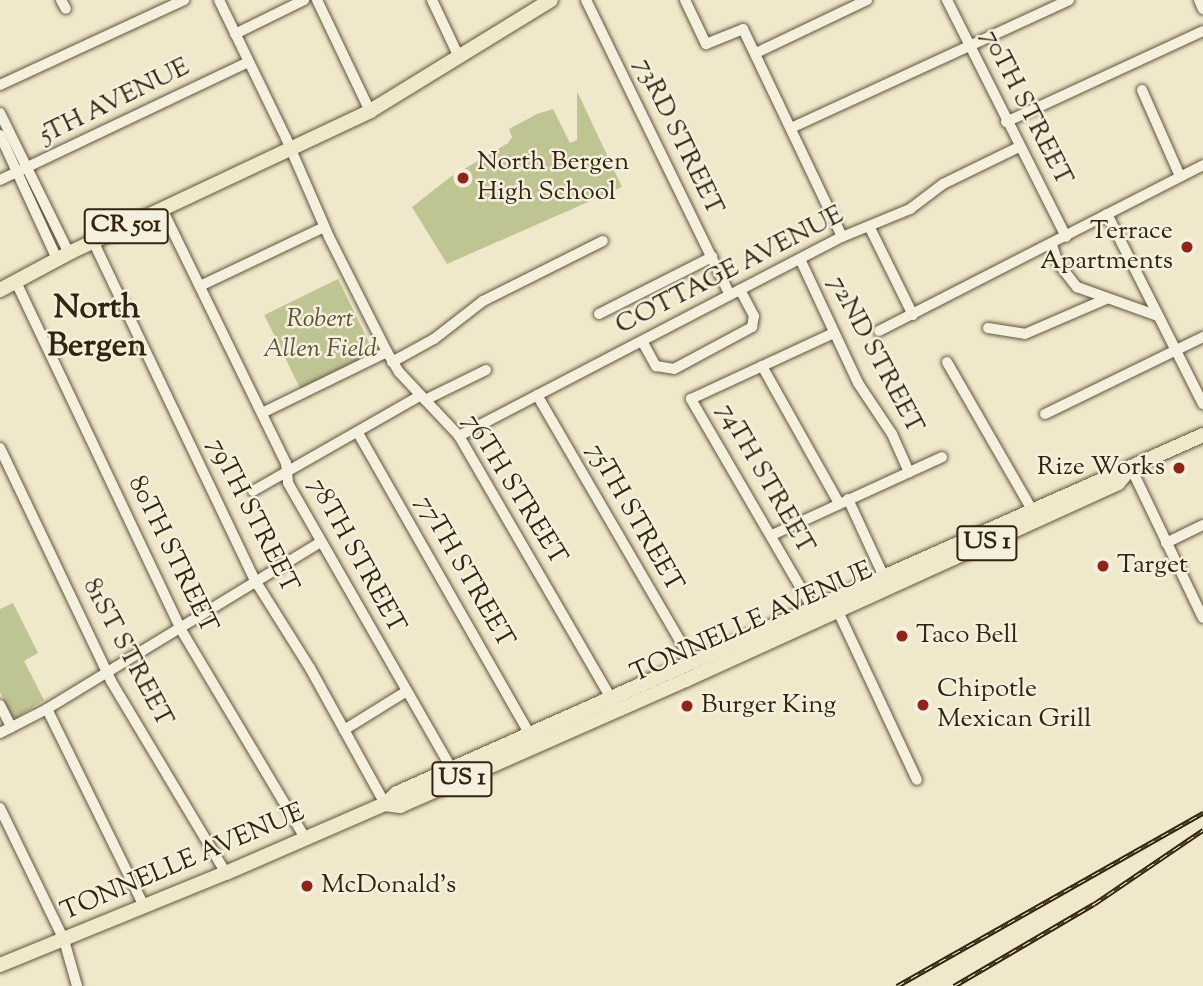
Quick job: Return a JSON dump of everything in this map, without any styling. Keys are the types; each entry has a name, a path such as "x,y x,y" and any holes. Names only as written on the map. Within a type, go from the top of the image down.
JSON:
{"main road":[{"name":"CR 501","path":"0,290 63,256 370,111 551,0"},
{"name":"TONNELLE AVENUE","path":"835,606 884,577 1203,435"},
{"name":"TONNELLE AVENUE","path":"0,965 226,873 385,804 397,793 530,734 614,704 693,663 835,606 1118,483 1131,468"},
{"name":"TONNELLE AVENUE","path":"385,804 400,806 614,704 816,614"}],"street":[{"path":"0,85 184,0"},
{"name":"76TH STREET","path":"219,0 290,148 324,227 389,357 459,436 614,704"},
{"path":"235,34 304,0"},
{"path":"317,0 370,111"},
{"path":"432,0 458,57"},
{"name":"73RD STREET","path":"586,0 712,257 735,293 754,316 752,327 674,369 656,366 642,341"},
{"name":"72ND STREET","path":"685,0 706,44 741,28 842,237"},
{"path":"755,53 867,0"},
{"name":"70TH STREET","path":"947,0 1066,237"},
{"path":"791,128 1069,0"},
{"path":"1199,0 1203,9"},
{"path":"1006,122 1203,31"},
{"name":"5TH AVENUE","path":"0,180 248,62"},
{"path":"1142,90 1180,176"},
{"path":"0,113 63,256"},
{"path":"0,135 23,170"},
{"name":"COTTAGE AVENUE","path":"459,436 842,237 870,228 926,200 943,184 1019,147"},
{"path":"879,331 1203,165"},
{"name":"78TH STREET","path":"162,209 262,413 289,473 288,483 452,769"},
{"path":"1107,214 1203,404"},
{"path":"200,286 324,227"},
{"path":"870,228 913,315"},
{"path":"262,413 434,340 484,301 603,241"},
{"name":"79TH STREET","path":"93,242 256,582 385,804"},
{"path":"1052,244 1058,263 1077,287 1158,316"},
{"path":"599,314 712,257"},
{"name":"72ND STREET","path":"800,259 858,383 892,434 909,472"},
{"name":"80TH STREET","path":"16,282 180,628 305,838"},
{"path":"988,328 1026,334 1106,299"},
{"path":"834,333 762,366 843,501 884,577"},
{"path":"1045,414 1203,337"},
{"path":"947,362 1032,510"},
{"name":"74TH STREET","path":"762,366 691,399 816,614"},
{"path":"253,491 423,398 486,370"},
{"name":"75TH STREET","path":"537,395 693,663"},
{"name":"77TH STREET","path":"358,433 530,734"},
{"name":"81ST STREET","path":"0,448 107,672 226,873"},
{"path":"772,535 942,457"},
{"path":"1131,468 1202,614"},
{"path":"1166,543 1203,525"},
{"path":"0,705 5,730 47,709 321,542"},
{"path":"835,606 917,780"},
{"path":"344,730 407,691"},
{"path":"47,709 145,906"},
{"path":"0,808 64,940 78,986"}],"green space":[{"path":"577,91 622,187 447,264 412,207 449,178 508,143 512,137 509,129 537,114 553,109 570,143 577,140"},
{"name":"Robert Allen Field","path":"338,279 374,354 301,390 264,315"},
{"path":"13,603 38,653 24,661 44,700 16,718 12,717 0,692 0,609"}],"railway":[{"path":"897,986 1203,813"},
{"path":"954,986 1094,904 1203,830"}],"place":[{"name":"North Bergen High School","path":"463,178"},
{"name":"Terrace Apartments","path":"1187,247"},
{"name":"Rize Works","path":"1179,468"},
{"name":"Target","path":"1103,566"},
{"name":"Taco Bell","path":"902,636"},
{"name":"Chipotle Mexican Grill","path":"923,705"},
{"name":"Burger King","path":"687,706"},
{"name":"McDonald's","path":"307,886"}],"district":[{"name":"North Bergen","path":"97,329"}]}
